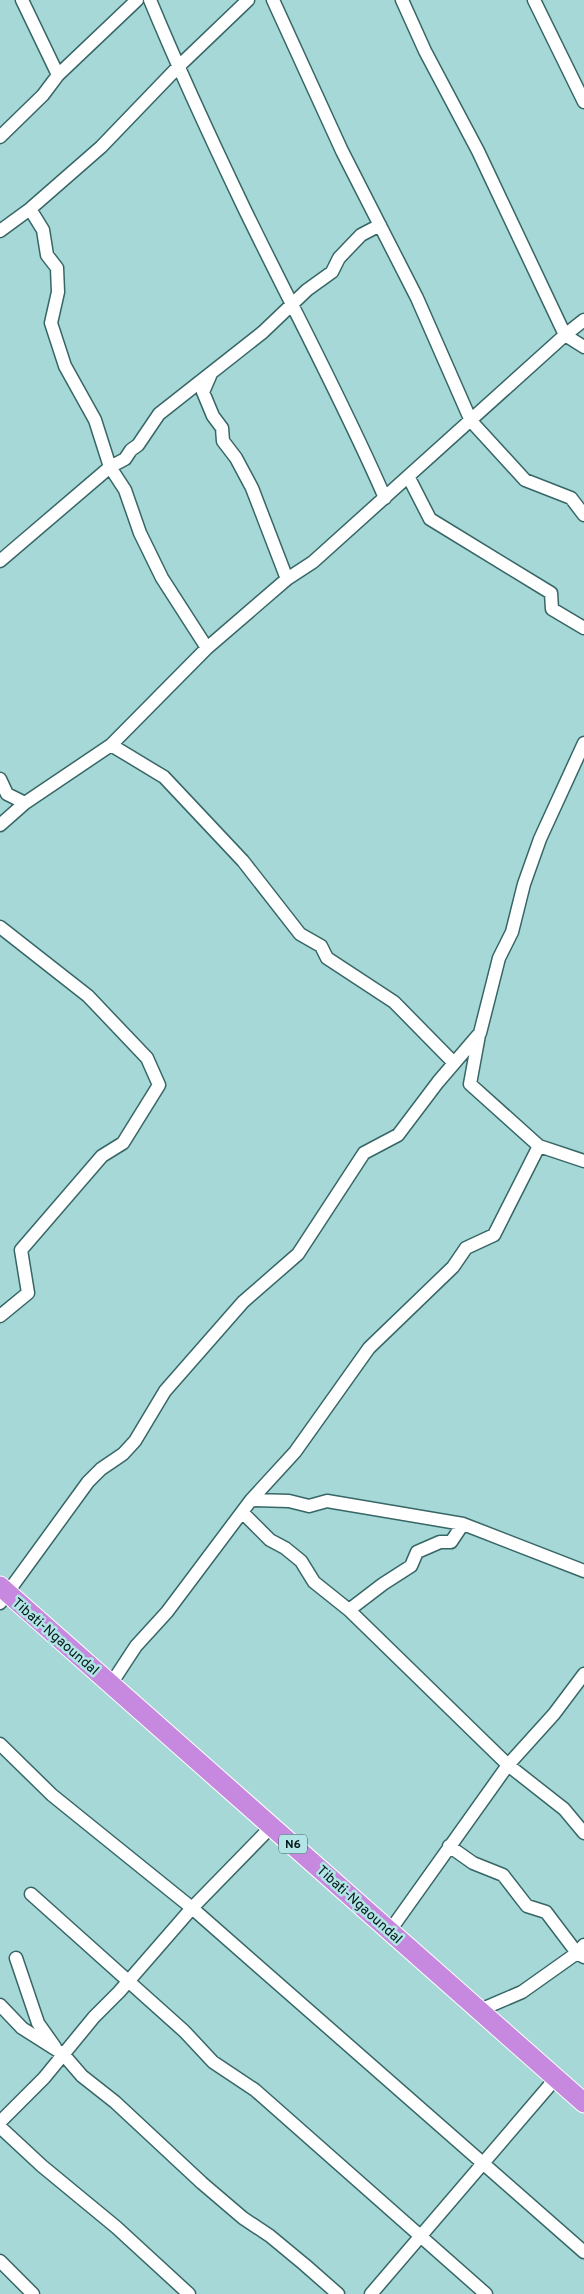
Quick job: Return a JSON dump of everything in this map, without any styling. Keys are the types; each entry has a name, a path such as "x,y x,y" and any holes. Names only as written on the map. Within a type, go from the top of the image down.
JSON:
{"highway":[{"name":"Tibati-Ngaoundal","path":"3,1594 111,1684 584,2103"}],"street":[{"path":"22,0 58,74"},
{"path":"0,137 43,95 58,74 137,0"},
{"path":"150,0 178,67 292,304 355,427 386,498"},
{"path":"0,232 30,209 100,147 178,67 248,0"},
{"path":"273,0 342,151 417,298 471,421 525,480 571,498 584,515"},
{"path":"402,0 425,51 478,151 565,335 584,347"},
{"path":"534,0 584,102"},
{"path":"30,209 43,230 46,255 57,268 58,292 51,323 65,366 95,420 110,467 125,490 140,533 162,578 207,648"},
{"path":"0,561 110,467 125,459 131,450 138,445 160,414 263,332 292,304 332,272 339,258 361,235 380,225"},
{"path":"0,825 25,803 111,745 207,648 287,579 313,562 584,320"},
{"path":"211,374 203,392 213,416 222,428 223,441 236,458 252,488 287,579"},
{"path":"409,478 430,519 551,593 552,609 584,628"},
{"path":"584,743 540,839 524,884 512,932 500,958 480,1033 470,1084 539,1146 584,1161"},
{"path":"111,745 164,777 252,871 300,934 321,946 327,958 394,1002 454,1063"},
{"path":"0,779 7,794 25,803"},
{"path":"0,927 88,996 147,1058 159,1085 123,1143 102,1156 21,1250 28,1293 0,1316"},
{"path":"3,1594 88,1482 100,1469 123,1454 135,1441 165,1391 243,1302 298,1254 364,1153 398,1135 480,1033"},
{"path":"111,1684 136,1646 167,1612 242,1512 295,1452 369,1348 453,1266 466,1248 494,1236 539,1146"},
{"path":"252,1500 289,1501 309,1506 327,1501 463,1524 584,1571"},
{"path":"242,1512 270,1540 285,1548 301,1561 314,1582 349,1610 508,1765 564,1809 584,1833"},
{"path":"349,1610 383,1584 411,1566 417,1552 440,1542 450,1542 463,1524"},
{"path":"389,1932 508,1765 554,1714 584,1674"},
{"path":"0,1744 77,1817 192,1908 584,2252"},
{"path":"0,2122 27,2097 59,2050 127,1982 192,1908 272,1826"},
{"path":"449,1846 472,1863 503,1875 527,1906 546,1912 582,1951 522,1992 480,2010"},
{"path":"31,1894 127,1982 184,2031 213,2062 255,2090 486,2294"},
{"path":"16,1958 38,2023 82,2076 115,2102 242,2218 270,2236 338,2294"},
{"path":"0,2006 22,2028 59,2050"},
{"path":"370,2294 556,2078"},
{"path":"0,2127 42,2166 116,2227 189,2294"},
{"path":"0,2261 33,2294"}]}
